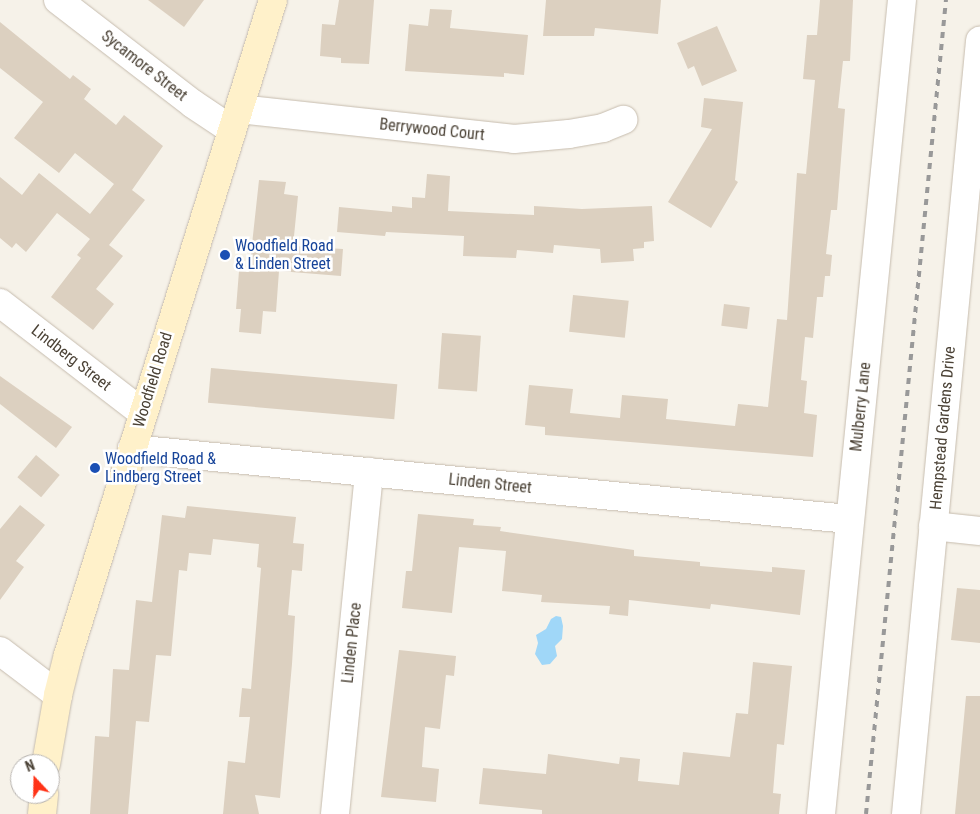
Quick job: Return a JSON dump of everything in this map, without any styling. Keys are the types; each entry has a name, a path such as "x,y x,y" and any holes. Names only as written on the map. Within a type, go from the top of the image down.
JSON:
{"main road":[{"name":"Woodfield Road","path":"48,754 58,695 143,413 273,0"}],"street":[{"name":"Sycamore Street","path":"58,0 193,104 236,120"},
{"name":"Mulberry Lane","path":"822,814 849,519 902,0"},
{"name":"Hempstead Gardens Drive","path":"906,814 980,41"},
{"name":"Berrywood Court","path":"236,120 514,139 569,134 603,128 623,120"},
{"name":"Lindberg Street","path":"0,303 143,413"},
{"name":"Linden Street","path":"132,449 849,519"},
{"name":"Linden Place","path":"335,814 369,472"},
{"path":"934,526 980,531"},
{"path":"0,651 58,695"}],"water":[{"path":"556,616 561,617 563,626 562,639 555,646 557,656 550,664 542,665 535,654 538,643 536,635 546,629 551,619"}],"building":[{"path":"148,0 204,0 184,27"},
{"path":"339,0 374,0 369,64 341,63 341,58 320,56 322,24 335,25"},
{"path":"546,0 661,0 658,34 595,28 594,36 543,36"},
{"path":"820,0 853,0 850,61 843,61 838,108 845,109 837,210 831,210 826,254 832,255 830,276 825,276 823,297 817,297 813,338 805,337 801,380 807,381 804,413 817,415 813,457 545,435 545,427 525,425 529,385 573,389 570,413 620,418 622,395 668,399 666,419 735,426 738,404 768,407 777,319 787,320 797,173 806,174 815,80 803,79 807,35 817,35"},
{"path":"430,9 452,10 450,28 528,35 524,75 504,73 504,77 405,71 409,24 428,26"},
{"path":"0,22 70,79 73,75 91,89 84,99 116,125 124,115 163,146 132,190 145,200 109,245 123,256 96,289 114,304 93,330 51,297 81,258 77,255 90,239 57,213 26,252 16,243 12,248 0,238 0,177 22,195 39,173 90,214 114,184 75,153 59,173 14,138 43,102 0,68"},
{"path":"717,26 737,71 702,86 694,66 688,69 677,43"},
{"path":"704,98 743,102 735,180 738,182 711,228 668,202 712,129 701,127"},
{"path":"427,174 450,176 448,211 534,215 534,206 582,209 652,206 654,241 644,242 644,248 633,249 634,261 601,263 600,249 554,245 553,253 517,250 516,258 463,256 464,236 386,232 385,236 337,232 339,207 392,212 392,206 412,208 412,197 425,198"},
{"path":"259,180 286,182 284,194 298,196 293,246 343,249 341,276 279,271 276,312 263,311 261,334 239,332 241,309 236,309 239,271 249,272"},
{"path":"573,295 629,301 625,338 569,332"},
{"path":"724,304 750,307 747,329 721,326"},
{"path":"442,333 481,336 477,392 438,389"},
{"path":"211,368 397,384 394,419 208,403"},
{"path":"0,376 72,427 56,448 0,404"},
{"path":"36,455 60,475 41,497 17,477"},
{"path":"20,505 45,525 16,561 24,567 0,600 0,529"},
{"path":"187,506 296,517 293,543 304,544 302,571 292,570 288,615 295,616 280,798 255,795 259,814 223,814 228,761 245,763 250,717 239,717 242,688 251,689 261,568 257,567 259,544 213,539 211,555 189,553 187,571 179,570 171,656 156,655 149,722 136,721 128,814 90,814 95,736 109,737 113,669 129,670 136,600 152,602 162,515 185,518"},
{"path":"418,514 474,519 473,525 501,527 500,531 634,550 634,556 700,562 700,566 772,572 772,567 805,570 800,615 711,604 710,609 629,600 628,616 609,614 610,606 541,602 542,595 502,591 506,551 459,547 452,613 402,608 406,571 412,571"},
{"path":"957,588 980,590 980,643 951,640"},
{"path":"399,650 456,656 454,676 446,675 440,729 425,727 422,767 439,769 436,802 381,797"},
{"path":"753,662 792,666 784,745 777,744 773,793 781,794 779,814 542,814 542,810 479,804 483,768 546,774 548,754 619,764 620,757 640,759 638,781 679,785 683,752 730,757 736,713 748,714"},
{"path":"966,696 980,696 980,814 955,814"}],"railway":[{"path":"866,814 946,0"}],"place":[{"name":"Woodfield Road & Linden Street","path":"225,255"},
{"name":"Woodfield Road & Lindberg Street","path":"95,468"}]}
